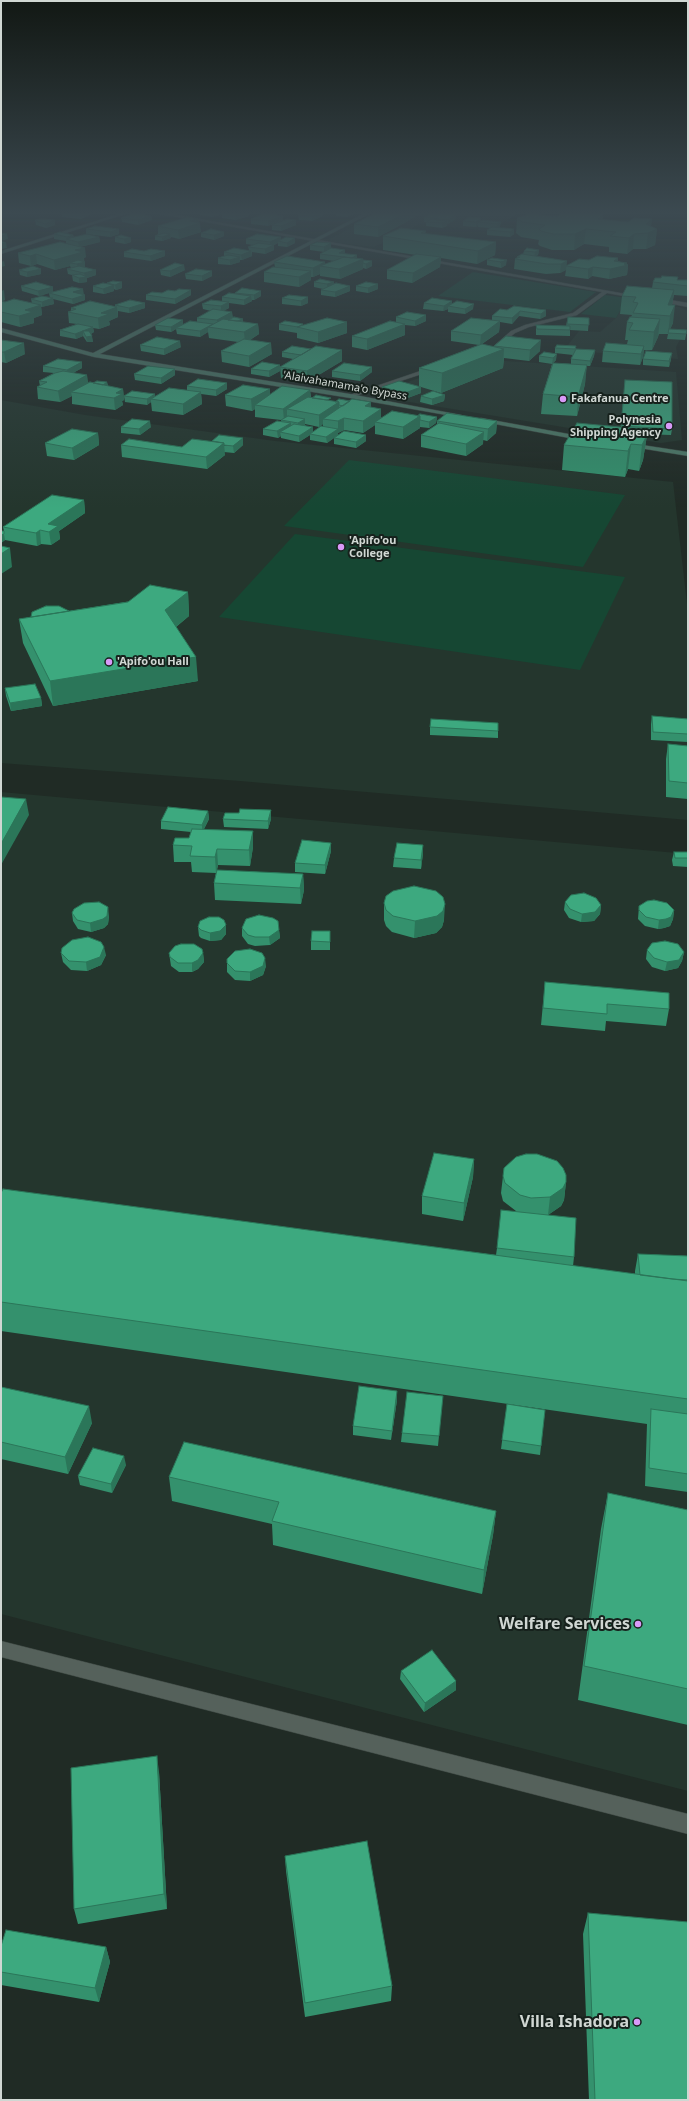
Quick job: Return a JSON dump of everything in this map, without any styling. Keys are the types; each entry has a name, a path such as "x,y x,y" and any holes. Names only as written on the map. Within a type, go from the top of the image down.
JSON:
{"main road":[{"path":"94,355 178,312"},
{"name":"'Alaivahamama'o Bypass","path":"1,330 94,355 350,396 467,418"},
{"path":"475,419 592,440"},
{"path":"623,444 688,454"}],"street":[{"path":"492,350 514,332 527,326 556,320 578,312"},
{"path":"350,396 439,366"},
{"path":"1,1649 688,1824"}],"shaded area":[{"path":"619,312 688,312 688,325 676,347 678,359 564,350 579,331 600,332 616,318"},
{"path":"474,359 676,372 682,440 661,443 379,397 373,394"},
{"name":"'Apifo'ou College","path":"1,400 85,415 275,441 673,482 688,612 688,820 240,781 1,763"},
{"path":"1,792 688,854 688,1791 1,1614"}],"green space":[{"path":"583,312 619,312 616,318 581,314"},
{"path":"349,460 625,495 583,567 284,526"},
{"path":"295,534 625,577 580,670 219,617"}],"building":[{"path":"1,312 33,312 19,316"},
{"path":"68,312 104,312 101,313 109,314 98,318"},
{"path":"208,312 232,312 217,320 197,318"},
{"path":"407,312 426,315 415,321 396,317"},
{"path":"497,312 519,312 512,318 492,316"},
{"path":"527,312 543,312 541,314"},
{"path":"633,312 672,312 670,316"},
{"path":"234,317 243,319 237,321 228,320"},
{"path":"568,317 589,318 589,325 567,324"},
{"path":"630,317 660,319 654,332 629,330 633,323 627,322"},
{"path":"168,318 183,320 171,327 155,325"},
{"path":"327,318 347,322 318,332 297,327"},
{"path":"471,318 500,321 481,335 451,331"},
{"path":"223,319 258,324 244,332 208,327"},
{"path":"190,321 213,324 200,331 176,328"},
{"path":"285,321 303,324 298,327 279,324"},
{"path":"390,321 405,324 367,339 352,336"},
{"path":"78,324 93,327 75,334 60,330"},
{"path":"536,325 570,326 570,330 537,329"},
{"path":"669,329 687,330 686,334 668,333"},
{"path":"83,331 89,331 92,336 86,337"},
{"path":"506,336 541,340 530,350 494,346"},
{"path":"157,337 180,341 164,349 140,345"},
{"path":"244,339 271,343 249,356 221,351"},
{"path":"1,340 24,343 1,352"},
{"path":"606,343 644,346 641,354 603,351"},
{"path":"482,344 504,349 442,373 419,368"},
{"path":"557,345 576,346 575,349 555,348"},
{"path":"292,346 311,349 301,355 282,352"},
{"path":"316,346 342,350 307,371 280,367"},
{"path":"576,349 595,350 590,361 571,359"},
{"path":"646,351 672,353 669,361 643,359"},
{"path":"544,352 557,354 553,358 539,356"},
{"path":"58,359 82,362 67,370 43,366"},
{"path":"262,362 280,365 269,371 251,369"},
{"path":"344,363 372,367 360,375 332,371"},
{"path":"553,363 587,365 578,397 543,394"},
{"path":"148,366 175,369 161,378 134,374"},
{"path":"63,371 87,375 58,391 37,387 47,382 39,381 55,373"},
{"path":"198,379 227,383 216,390 187,386"},
{"path":"625,380 672,382 672,429 621,426"},
{"path":"97,381 107,382 103,385 93,383"},
{"path":"399,381 421,387 405,393 382,387"},
{"path":"90,382 123,389 116,393 122,394 114,398 71,392"},
{"path":"243,385 270,389 251,399 225,395"},
{"path":"282,386 310,390 283,409 255,405"},
{"path":"169,388 201,392 183,404 151,399"},
{"path":"132,391 155,394 147,399 124,396"},
{"path":"433,391 445,395 432,399 421,396"},
{"path":"316,395 331,398 327,400 312,398"},
{"path":"308,397 339,402 319,415 287,409"},
{"path":"339,399 350,401 343,406 339,405 339,402 335,402"},
{"path":"352,399 371,402 365,406 381,409 363,421 344,418 338,421 323,419"},
{"path":"392,411 420,416 403,427 375,422"},
{"path":"447,413 497,421 488,429 437,421"},
{"path":"420,414 437,417 429,422 420,420 420,416 417,416"},
{"path":"288,416 305,419 298,423 281,420"},
{"path":"132,419 150,421 139,429 121,427"},
{"path":"277,421 291,423 277,431 263,429"},
{"path":"439,423 484,432 466,444 421,435"},
{"path":"577,423 641,429 638,434 647,435 642,445 631,444 628,451 564,445"},
{"path":"294,424 313,427 299,436 280,432"},
{"path":"321,426 338,429 326,437 310,434"},
{"path":"72,429 98,433 72,448 45,443"},
{"path":"344,431 366,435 356,442 334,438"},
{"path":"219,435 243,438 233,446 224,445 224,443 212,441"},
{"path":"129,439 182,447 192,439 224,443 206,457 121,445"},
{"path":"52,495 84,500 48,524 58,526 49,532 40,530 36,533 3,527"},
{"path":"1,531 4,531 4,534 1,535"},
{"path":"1,546 10,548 1,554"},
{"path":"150,585 188,592 165,610 196,657 50,681 19,619 128,602"},
{"path":"46,606 59,606 69,611 31,617 32,612"},
{"path":"35,684 41,698 10,703 5,688"},
{"path":"652,716 688,719 688,734 653,732"},
{"path":"431,719 498,723 498,731 430,727"},
{"path":"668,744 688,746 688,783 669,781"},
{"path":"1,797 26,799 1,844"},
{"path":"168,807 208,811 202,825 161,821"},
{"path":"240,809 271,810 268,821 223,819 225,813 239,813"},
{"path":"192,829 253,831 249,850 217,849 215,857 190,856 192,846 173,845 175,838 189,838"},
{"path":"302,840 331,843 325,865 295,863"},
{"path":"397,843 423,845 421,860 394,858"},
{"path":"674,852 688,852 688,858 675,858"},
{"path":"217,870 303,874 300,888 214,883"},
{"path":"414,886 436,891 443,897 445,904 443,911 437,916 415,921 393,916 386,910 384,903 386,896 393,891"},
{"path":"584,893 596,898 601,905 595,912 582,914 570,909 565,902 571,895"},
{"path":"654,900 667,903 674,910 671,917 659,920 646,917 639,910 639,906 647,901"},
{"path":"99,902 108,907 107,916 103,919 90,923 77,920 72,913 74,909 84,903"},
{"path":"259,915 273,918 278,921 279,930 269,937 255,937 248,935 242,928 246,919"},
{"path":"209,917 219,917 224,920 226,925 220,931 210,933 201,930 198,927 200,921"},
{"path":"312,931 330,931 330,942 311,941"},
{"path":"88,937 101,942 104,947 100,957 86,962 69,961 61,953 62,948 72,940"},
{"path":"665,941 678,944 684,952 679,960 667,962 654,958 647,950 652,943"},
{"path":"181,944 194,944 202,949 203,953 198,960 192,963 178,963 170,957 169,953 175,946"},
{"path":"250,949 262,953 265,958 263,966 250,972 235,971 227,963 227,959 235,951"},
{"path":"545,982 669,993 669,1009 607,1004 607,1014 543,1008"},
{"path":"434,1153 474,1159 464,1203 422,1196"},
{"path":"526,1154 537,1154 557,1161 563,1168 566,1175 566,1182 563,1188 550,1197 531,1198 520,1195 505,1183 503,1176 504,1168 516,1157"},
{"path":"3,1189 688,1281 688,1399 1,1302 1,1193"},
{"path":"501,1210 576,1218 574,1257 497,1248"},
{"path":"638,1254 688,1256 688,1280 640,1275"},
{"path":"359,1386 397,1391 392,1431 353,1426"},
{"path":"1,1387 89,1406 65,1457 1,1442"},
{"path":"407,1392 443,1396 439,1436 402,1433"},
{"path":"507,1404 545,1410 541,1446 502,1440"},
{"path":"651,1409 688,1414 688,1474 649,1468"},
{"path":"184,1442 496,1511 484,1570 272,1521 279,1502 169,1477"},
{"path":"93,1448 124,1456 111,1484 78,1476"},
{"name":"Welfare Services","path":"608,1493 688,1510 688,1689 584,1666"},
{"path":"432,1650 456,1681 425,1703 401,1671"},
{"path":"157,1756 164,1894 74,1909 71,1768"},
{"path":"367,1841 392,1986 305,2003 285,1856"},
{"name":"Villa Ishadora","path":"588,1913 688,1922 688,2100 595,2100"},
{"path":"6,1930 106,1947 95,1988 1,1972 1,1946"}],"place":[{"name":"Fakafanua Centre","path":"563,399"},
{"name":"Polynesia Shipping Agency","path":"669,426"},
{"name":"'Apifo'ou College","path":"341,547"},
{"name":"'Apifo'ou Hall","path":"109,662"},
{"name":"Welfare Services","path":"638,1624"},
{"name":"Villa Ishadora","path":"637,2022"}]}
